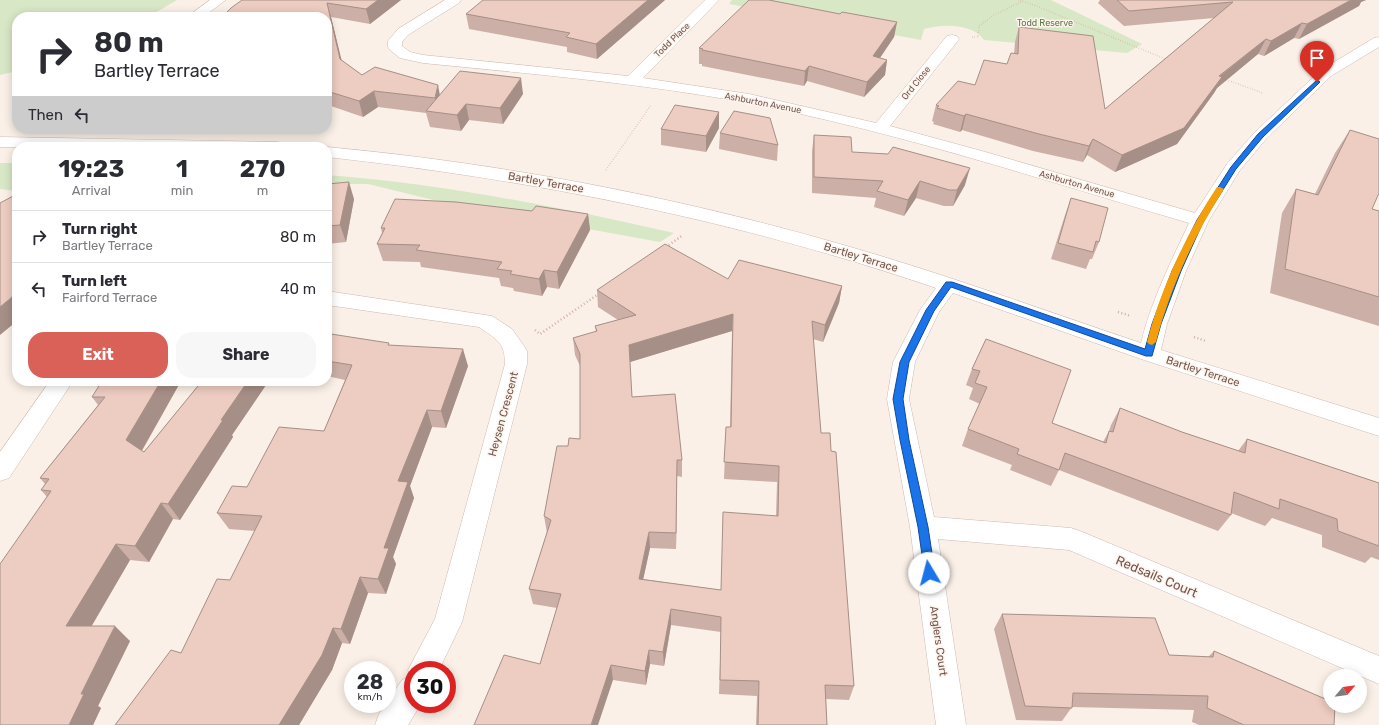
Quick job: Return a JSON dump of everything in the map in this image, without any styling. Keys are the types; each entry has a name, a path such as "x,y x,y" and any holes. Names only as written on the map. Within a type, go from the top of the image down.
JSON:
{"street":[{"path":"201,12 219,0"},
{"name":"Ashburton Avenue","path":"454,0 403,32 395,41 395,47 405,55 423,59 632,80 748,99 880,128 1200,220"},
{"name":"Todd Place","path":"632,80 712,0"},
{"name":"Ord Close","path":"880,128 952,39"},
{"path":"1149,354 1156,324 1176,271 1200,220 1233,168 1260,136 1326,74 1379,41"},
{"path":"0,142 67,142 75,134"},
{"name":"Bartley Terrace","path":"332,152 400,159 467,169 652,201 792,236 949,284 1149,354 1379,427"},
{"name":"Anglers Court","path":"949,284 930,310 904,362 898,399 904,440 923,527 951,725"},
{"name":"Heysen Crescent","path":"332,299 485,321 504,334 516,351 516,364 448,622 428,661"},
{"path":"0,471 59,386"},
{"name":"Redsails Court","path":"923,527 1071,539 1379,670"},
{"path":"390,725 404,704"}],"path":[{"path":"1018,0 1024,0 1141,50 1169,60"},
{"path":"978,37 979,26 988,18 999,11 1024,0"},
{"path":"1220,78 1263,93"},
{"path":"605,171 654,101"},
{"path":"666,247 684,234"},
{"path":"540,334 603,291"},
{"path":"1118,312 1137,318"},
{"path":"1194,337 1206,341"}],"green space":[{"path":"0,0 177,0 157,12 12,12 12,72 0,75"},
{"name":"Todd Reserve","path":"732,0 1051,0 1142,44 1127,53 984,40 979,34 972,30 956,26 939,26 924,29 921,40 729,4"},
{"path":"0,163 12,163 12,190 0,189"},
{"path":"332,175 458,190 588,214 674,233 660,242 450,204 368,184 332,184"}],"building":[{"path":"242,0 378,0 366,9 327,3 329,12 227,12"},
{"path":"483,0 648,0 596,44 566,37 570,33 466,14"},
{"path":"749,0 769,0 840,14 842,12 897,22 873,56 887,60 867,82 809,66 805,71 702,50 703,49 699,48"},
{"path":"1117,0 1351,0 1307,24 1302,23 1271,41 1266,39 1219,76 1222,77 1184,128 1122,155 1093,139 1089,146 966,114 964,116 937,108 939,106 936,105 958,81 975,85 984,60 1007,64 1011,53 1018,54 1019,27 1093,36 1105,109 1233,2 1129,11"},
{"path":"332,25 340,59 362,75 375,67 438,85 435,98 374,91 359,101 332,93"},
{"path":"460,71 521,78 500,108 466,104 457,115 426,111"},
{"path":"675,105 719,112 706,136 661,129"},
{"path":"734,111 770,118 778,145 720,133"},
{"path":"1350,130 1379,139 1379,193 1372,209 1379,211 1379,297 1285,269 1296,189 1318,195"},
{"path":"814,135 851,137 852,152 888,154 893,147 970,168 957,190 949,190 920,181 908,200 877,191 883,181 814,177"},
{"path":"349,182 340,225 332,226 332,184"},
{"path":"12,197 12,297 0,307 0,203"},
{"path":"1071,198 1108,208 1099,242 1096,241 1093,252 1058,243"},
{"path":"395,199 456,202 532,211 536,206 588,214 557,272 544,270 539,279 510,274 512,271 497,269 502,262 416,250 420,245 377,244 385,228 381,228"},
{"path":"665,244 728,279 739,260 842,286 825,325 812,321 821,433 830,433 831,451 836,452 854,686 825,685 827,725 758,725 759,681 720,680 721,617 671,609 663,652 649,650 645,671 611,665 591,725 474,725 504,655 540,664 561,594 529,589 551,520 544,516 557,446 568,446 569,438 580,439 580,354 573,338 597,331 595,326 636,315 597,290","holes":["733,314 731,427 726,427 724,462 779,466 778,516 723,512 721,590 639,579 649,532 676,533 677,460 682,460 675,394 632,397 629,345"]},
{"path":"332,334 389,343 388,345 463,349 441,411 427,410 398,481 408,482 384,548 389,548 378,579 360,577 341,629 333,628 322,655 279,725 115,725 171,650 181,653 217,579 230,580 262,516 217,513 232,486 247,487 279,427 324,431 352,365 332,362"},
{"path":"986,339 1071,370 1052,423 1106,443 1109,431 1113,432 1120,408 1182,432 1245,453 1247,439 1379,483 1379,546 1338,531 1337,519 1280,499 1279,509 1234,492 1231,515 1065,453 1059,470 1017,454 1019,449 968,429 987,387 975,383 980,371 972,369"},
{"path":"99,386 158,386 126,440 144,452 198,386 245,386 221,420 223,420 168,504 161,503 135,546 116,544 66,626 115,626 81,694 84,694 69,725 0,725 0,564 51,491 41,490 49,479 40,478 105,397 92,397"},
{"path":"1002,614 1155,618 1169,655 1213,657 1214,651 1323,698 1323,713 1335,713 1334,725 1244,725 1207,708 1208,696 1073,693 1072,708 1025,706"}],"slow traffic":[{"path":"1152,342 1156,324 1176,271 1200,220 1220,189"}],"route":[{"path":"929,573 923,527 904,440 898,399 904,362 930,310 949,284 1149,354 1156,324 1176,271 1200,220 1233,168 1260,136 1317,82"}]}
